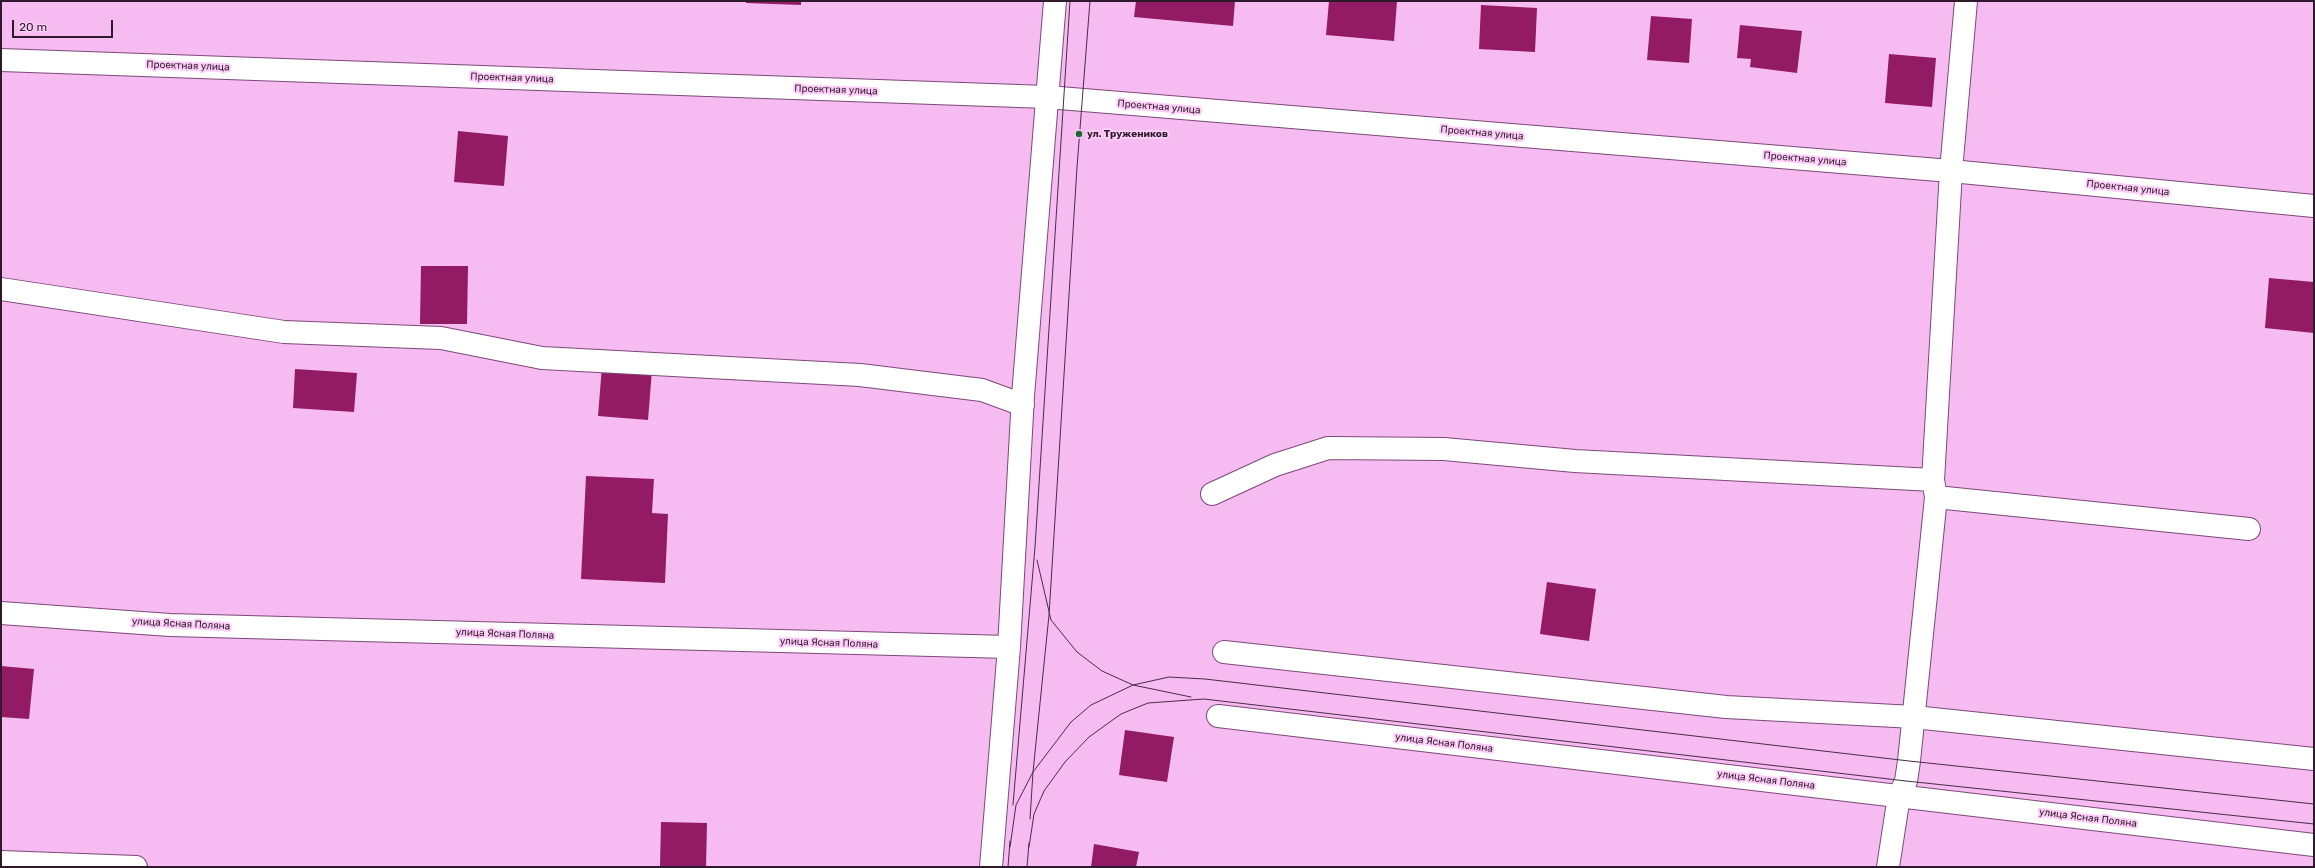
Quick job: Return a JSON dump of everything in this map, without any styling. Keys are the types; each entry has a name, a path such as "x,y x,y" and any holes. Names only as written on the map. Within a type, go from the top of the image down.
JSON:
{"street":[{"path":"991,867 1009,648 1023,405 1055,1"},
{"path":"1888,867 1899,796 1906,781 1914,717 1935,489 1951,171 1966,1"},
{"name":"Проектная улица","path":"1,60 1047,97 1951,171 2314,206"},
{"path":"1,289 284,332 441,338 542,358 860,375 982,390 1023,405"},
{"path":"1212,494 1275,465 1328,448 1444,449 1575,461 1935,489 2249,529"},
{"name":"улица Ясная Поляна","path":"1,613 178,625 1009,648"},
{"path":"1224,652 1726,707 1914,717 2314,759"},
{"name":"улица Ясная Поляна","path":"1218,716 2314,845"},
{"path":"1,862 136,867"}],"building":[{"path":"746,1 801,1 801,5 746,3"},
{"path":"1136,1 1235,1 1233,26 1134,17"},
{"path":"1329,1 1397,1 1394,41 1326,35"},
{"path":"1481,5 1537,8 1535,52 1479,49"},
{"path":"1651,16 1692,19 1689,63 1647,60"},
{"path":"1740,25 1802,31 1797,73 1750,67 1751,59 1737,58"},
{"path":"1889,54 1936,58 1932,107 1885,103"},
{"path":"458,131 508,136 504,186 454,182"},
{"path":"421,266 468,266 467,324 420,324"},
{"path":"2269,278 2314,282 2314,333 2265,328"},
{"path":"602,366 652,370 648,420 598,416"},
{"path":"295,369 357,373 354,412 293,408"},
{"path":"586,476 654,479 652,513 668,514 665,583 581,579"},
{"path":"1547,582 1596,589 1589,641 1540,634"},
{"path":"1,666 34,669 29,719 1,717"},
{"path":"1125,730 1174,737 1167,782 1119,775"},
{"path":"661,822 707,823 706,867 660,867"},
{"path":"1094,844 1139,852 1136,867 1091,867"}],"tram line":[{"path":"1013,805 1035,547 1070,1"},
{"path":"1030,819 1033,772 1049,615 1077,167 1090,1"},
{"path":"1037,560 1051,620 1077,652 1102,671 1133,685 1191,697"},
{"path":"1010,847 1016,805 1033,772 1071,722 1091,705 1133,685 1169,677 1205,679 1909,761 2314,804"},
{"path":"1029,847 1034,814 1044,791 1065,762 1089,737 1121,714 1148,703 1204,699 1906,781 2314,824"},
{"path":"1008,867 1010,841"},
{"path":"1027,867 1029,843"}],"place":[{"name":"ул. Тружеников","path":"1079,134"}]}
